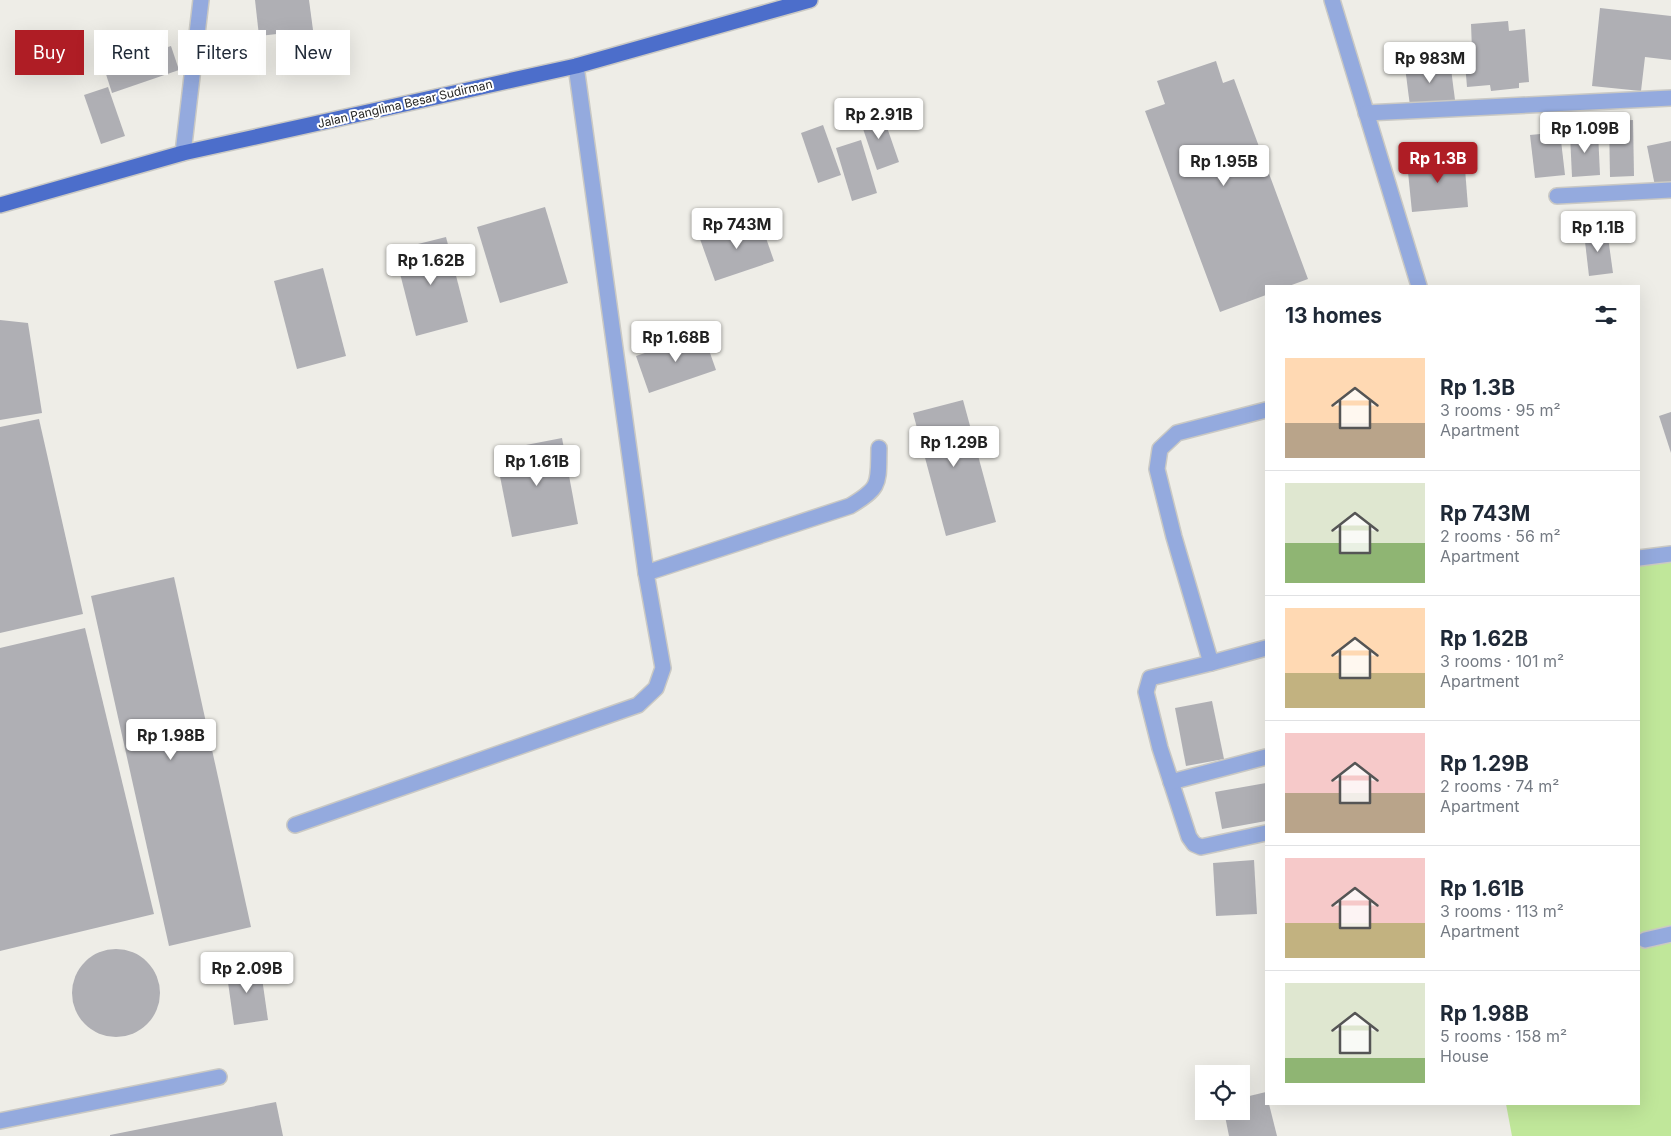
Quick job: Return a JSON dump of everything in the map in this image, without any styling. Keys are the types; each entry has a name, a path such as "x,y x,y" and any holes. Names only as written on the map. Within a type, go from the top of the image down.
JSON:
{"main road":[{"name":"Jalan Panglima Besar Sudirman","path":"0,205 183,153 576,66 810,0"}],"street":[{"path":"183,153 201,0"},
{"path":"1332,0 1419,285"},
{"path":"295,825 638,705 656,688 663,668 646,573 576,66"},
{"path":"1366,113 1671,98"},
{"path":"1557,196 1671,190"},
{"path":"1211,663 1174,537 1157,469 1160,449 1177,433 1265,410"},
{"path":"646,573 850,506 870,494 878,480 879,448"},
{"path":"1640,558 1671,554"},
{"path":"1265,648 1150,678 1146,692 1171,782 1189,837 1194,844 1201,847 1265,833"},
{"path":"1171,782 1265,757"},
{"path":"1645,940 1671,934"},
{"path":"0,1121 218,1077"}],"green space":[{"path":"1671,561 1671,1136 1512,1136 1506,1105 1640,1105 1640,565"}],"building":[{"path":"255,0 309,0 313,30 276,30 276,34 266,35 266,30 258,30"},
{"path":"1600,8 1671,16 1671,60 1645,57 1641,91 1592,86"},
{"path":"1508,21 1509,31 1525,29 1529,82 1519,83 1519,88 1491,91 1490,85 1467,87 1464,51 1472,50 1471,24"},
{"path":"171,46 178,70 168,74 168,47"},
{"path":"1216,61 1223,83 1234,79 1308,279 1292,285 1265,285 1265,295 1220,312 1145,111 1165,104 1157,81"},
{"path":"1450,61 1455,100 1410,106 1405,67"},
{"path":"106,75 164,75 112,93"},
{"path":"108,87 125,136 101,144 84,95"},
{"path":"881,110 899,162 877,170 859,117"},
{"path":"1633,120 1634,176 1610,177 1609,121"},
{"path":"823,125 841,175 818,183 801,133"},
{"path":"1560,132 1565,175 1535,178 1530,135"},
{"path":"1598,132 1600,175 1572,177 1570,134"},
{"path":"861,140 877,193 852,201 836,148"},
{"path":"1671,141 1671,183 1655,186 1647,146"},
{"path":"1464,156 1468,207 1412,212 1407,162"},
{"path":"545,207 568,283 500,303 477,227"},
{"path":"759,218 774,261 715,281 700,239"},
{"path":"1607,230 1613,273 1589,276 1584,233"},
{"path":"446,237 468,322 416,336 394,250"},
{"path":"323,268 346,356 297,369 274,281"},
{"path":"0,320 28,323 42,413 0,420"},
{"path":"703,333 716,370 649,393 636,356"},
{"path":"963,400 996,522 946,536 913,413"},
{"path":"1671,412 1671,453 1659,416"},
{"path":"39,419 83,614 0,633 0,427"},
{"path":"562,438 578,524 512,537 495,451"},
{"path":"174,577 251,927 169,946 91,596"},
{"path":"85,628 154,914 0,951 0,648"},
{"path":"1212,701 1224,759 1186,766 1175,708"},
{"path":"1265,783 1265,821 1222,829 1215,792"},
{"path":"1254,860 1257,914 1216,916 1213,863"},
{"path":"116,949 133,953 147,962 156,976 160,993 156,1010 147,1024 133,1033 116,1037 99,1033 85,1024 76,1010 72,993 76,976 85,962 99,953"},
{"path":"260,964 268,1020 234,1025 226,968"},
{"path":"1265,1092 1265,1105 1269,1105 1277,1136 1229,1136 1226,1120 1250,1120 1250,1096"},
{"path":"276,1102 283,1136 110,1136 110,1135"}]}
